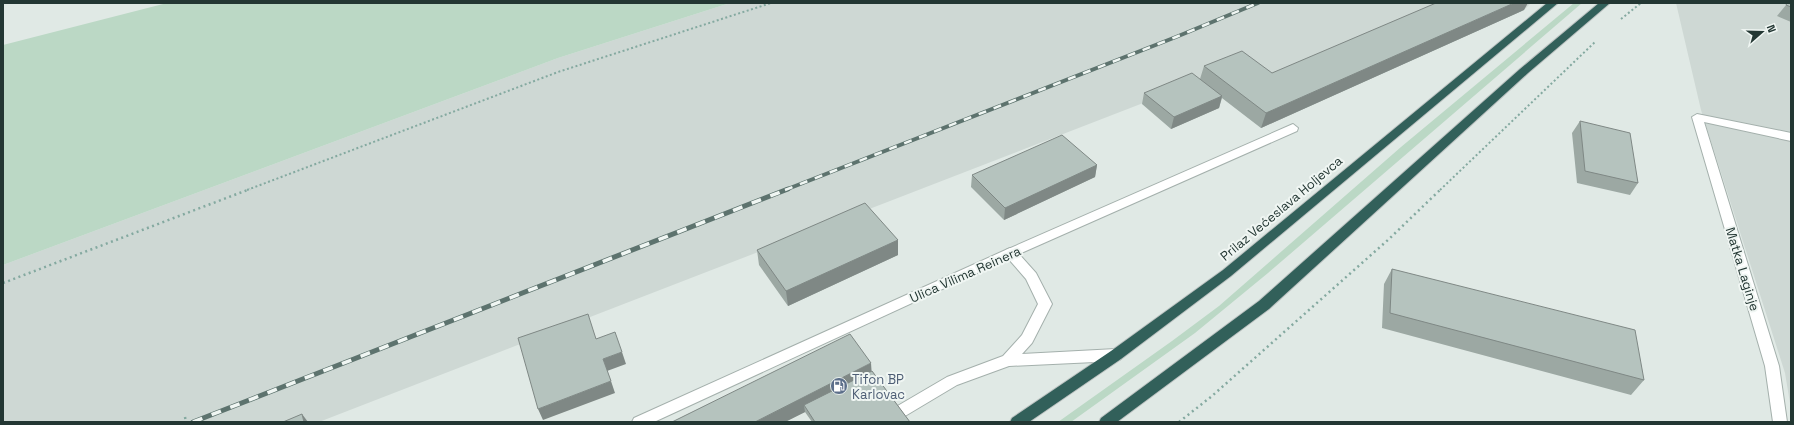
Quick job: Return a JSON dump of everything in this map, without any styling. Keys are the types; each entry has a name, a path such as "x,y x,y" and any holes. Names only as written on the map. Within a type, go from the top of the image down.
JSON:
{"highway":[{"name":"Prilaz Većeslava Holjevca","path":"1017,422 1116,355 1227,273 1553,3"},
{"path":"1106,422 1264,305 1524,71 1605,3"}],"street":[{"name":"Matka Laginje","path":"1780,422 1772,366 1697,117 1791,137"},
{"name":"Ulica Vilima Reinera","path":"639,422 1010,253 1293,128"},
{"path":"1008,360 1026,339 1044,304 1031,276 1010,253"},
{"path":"882,422 952,381 1008,360 1116,355"}],"path":[{"path":"3,283 558,72 771,3"},
{"path":"1618,22 1641,3"},
{"path":"1179,422 1212,396 1389,239 1595,42"},
{"path":"185,417 186,422"}],"shaded area":[{"path":"730,3 1531,3 1524,10 1261,128 1200,81 319,422 3,422 3,265 558,58"},
{"path":"1676,3 1791,3 1791,409 1785,373 1701,110"}],"green space":[{"path":"167,3 730,3 558,58 3,265 3,45"},
{"path":"1574,3 1582,3 1268,273 1195,333 1071,422 1058,422 1219,306 1401,147"}],"building":[{"path":"1436,3 1514,3 1266,113 1204,66 1242,51 1272,73"},
{"path":"1787,3 1791,3 1791,7 1786,5"},
{"path":"1192,73 1222,96 1174,117 1144,93"},
{"path":"1580,121 1630,133 1638,183 1585,171"},
{"path":"1062,135 1097,165 1005,208 972,175"},
{"path":"865,203 898,240 786,291 757,250"},
{"path":"1392,269 1635,330 1644,380 1390,313"},
{"path":"588,314 596,339 615,332 622,352 603,359 611,381 538,409 518,338"},
{"path":"850,334 871,363 755,422 672,422"},
{"path":"872,371 910,422 815,422 804,405"},
{"path":"302,414 304,422 283,422"}],"railway":[{"path":"785,190 1176,37 1258,3"},
{"path":"193,422 788,189"}],"place":[{"name":"Tifon BP Karlovac","path":"839,386"}]}
